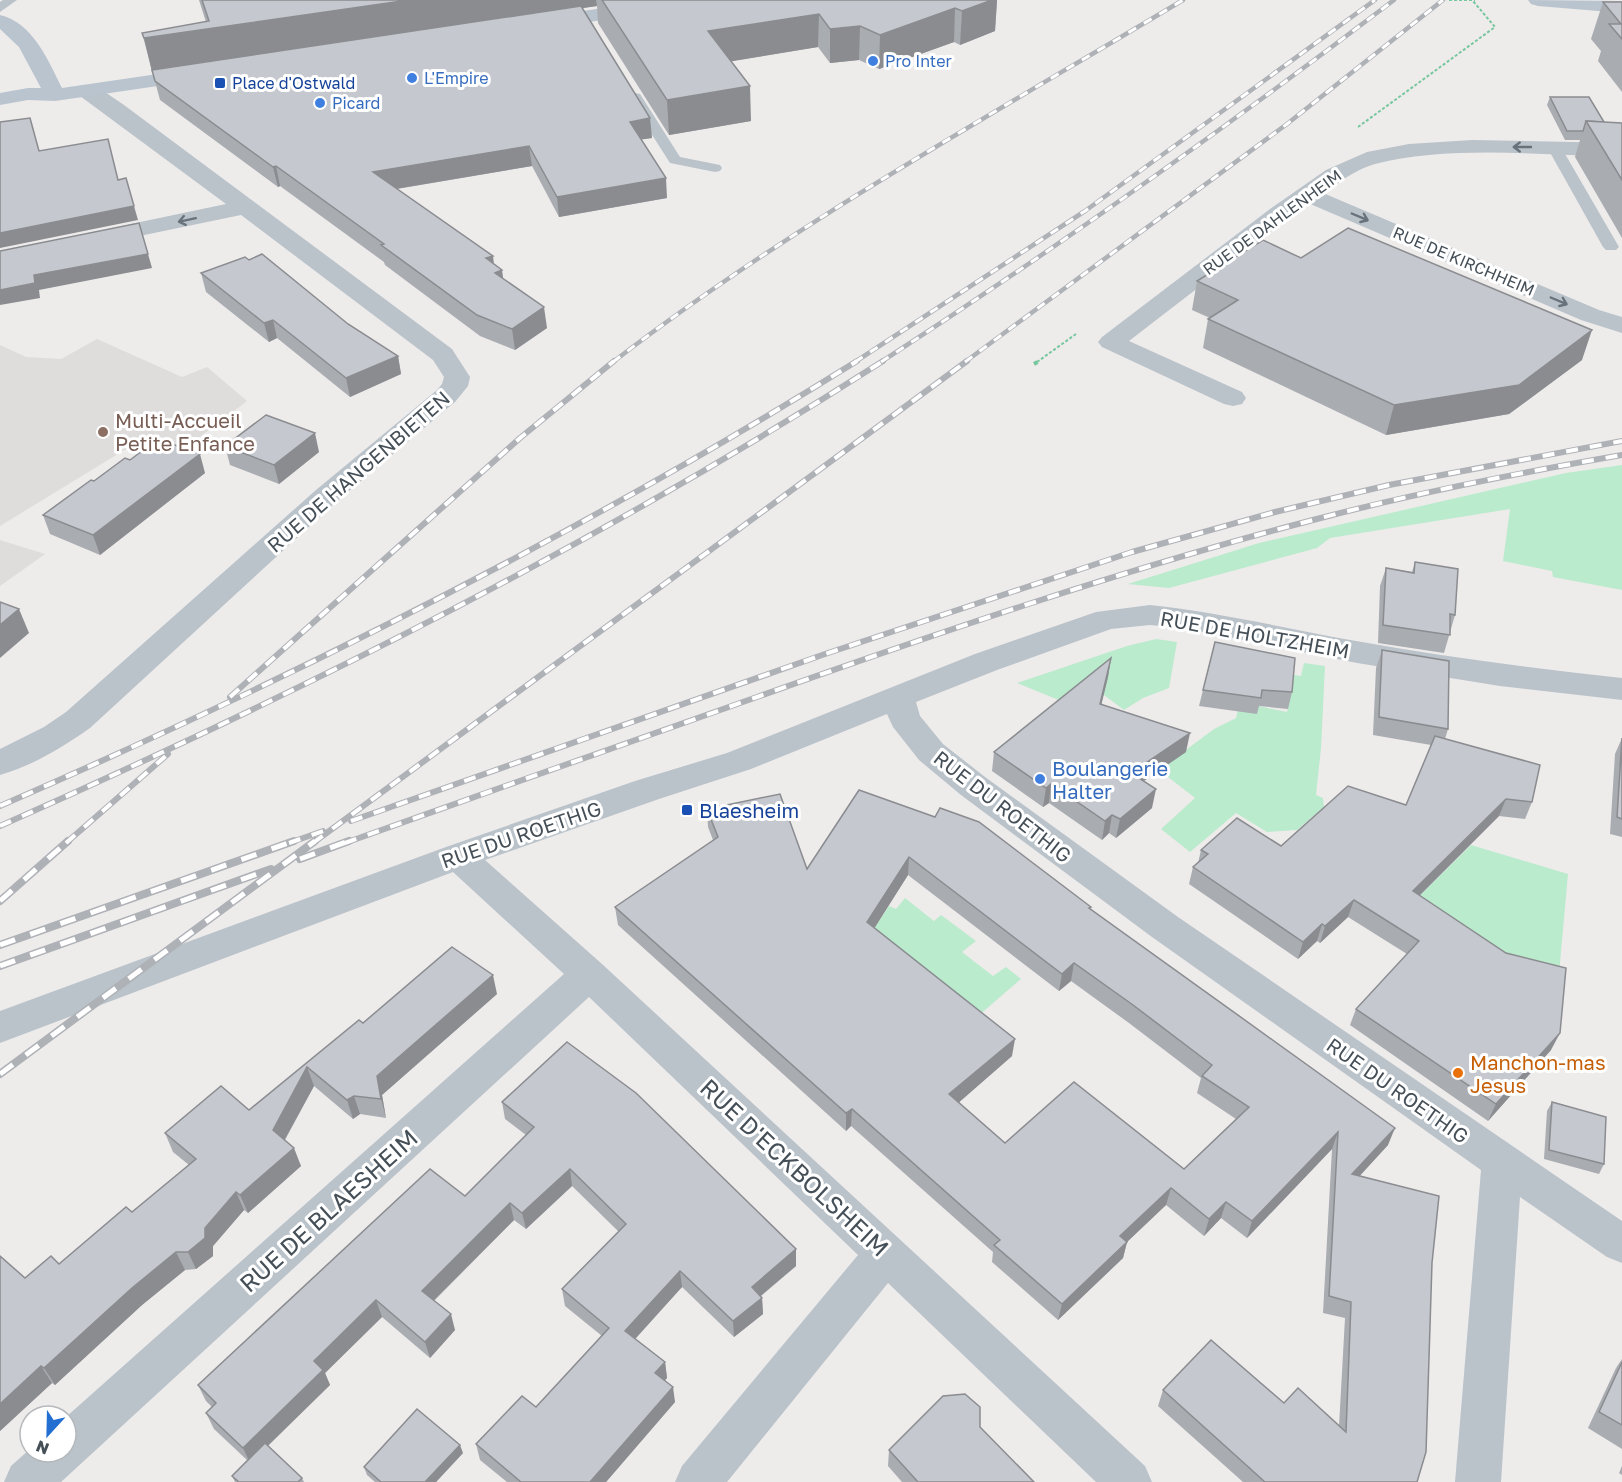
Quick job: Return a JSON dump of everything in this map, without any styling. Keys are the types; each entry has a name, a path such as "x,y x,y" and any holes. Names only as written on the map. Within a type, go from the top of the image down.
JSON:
{"main road":[{"path":"530,25 591,24 693,0"},
{"path":"1538,0 1622,7"},
{"path":"0,21 8,24 27,40 55,95"},
{"path":"0,99 28,94 55,95 88,91 223,71"},
{"path":"0,113 39,106 55,95"}],"street":[{"name":"RUE DE HANGENBIETEN","path":"0,763 56,735 78,720 326,496 446,396 455,386 457,376 442,354 88,91"},
{"name":"RUE DE DAHLENHEIM","path":"1233,398 1112,342 1306,194 1351,165 1384,154 1440,148 1554,147 1622,150"},
{"name":"RUE DE KIRCHHEIM","path":"1306,194 1590,315 1622,325"},
{"path":"70,243 244,207"},
{"name":"RUE DE HOLTZHEIM","path":"898,696 1084,626 1107,620 1150,615 1213,623 1357,652 1534,681 1622,689"},
{"name":"RUE DU ROETHIG","path":"0,1027 458,856 647,790 739,761 898,696 905,719 931,752 973,786 1165,927 1622,1244"},
{"name":"RUE D'ECKBOLSHEIM","path":"458,856 589,974 1129,1482"},
{"name":"RUE DE BLAESHEIM","path":"78,1436 589,974"},
{"path":"1478,1482 1502,1162"},
{"path":"698,1482 886,1253"},
{"path":"27,1482 47,1464"}],"lane":[{"path":"0,8 11,0"},
{"path":"626,81 675,160 715,168"},
{"path":"1554,147 1611,247"}],"path":[{"path":"1449,0 1476,0"}],"shaded area":[{"name":"Multi-Accueil Petite Enfance","path":"97,339 182,377 207,367 247,401 184,449 149,435 0,526 0,345 26,357 61,359"},
{"path":"0,540 45,554 0,586"}],"green space":[{"path":"1622,465 1622,590 1553,577 1552,571 1503,561 1510,509 1330,538 1317,548 1169,588 1128,584 1259,543 1566,473"},
{"path":"1156,639 1177,642 1169,688 1143,698 1124,710 1096,689 1071,705 1017,683 1127,646"},
{"path":"1304,663 1325,666 1316,795 1323,798 1324,807 1297,830 1267,832 1236,813 1190,852 1161,829 1195,798 1159,770 1214,729 1236,718 1238,710 1258,706 1287,712 1294,675 1301,676"},
{"path":"1471,845 1568,874 1558,985 1407,908"},
{"path":"905,898 934,921 941,915 976,941 962,952 993,976 1006,967 1021,979 970,1023 866,941 889,906 896,909"}],"building":[{"path":"202,0 409,0 144,38 142,33 209,21"},
{"path":"602,0 992,0 962,11 955,8 880,35 860,26 830,29 819,14 708,31 750,86 667,100"},
{"path":"1603,2 1622,2 1622,39 1609,24 1621,24"},
{"path":"581,6 650,118 630,122 666,178 557,197 529,146 373,172 493,256 486,258 502,270 495,273 544,307 512,329 477,315 381,245 384,244 155,81 152,70"},
{"path":"1550,97 1589,97 1604,122 1586,121 1583,131 1567,131"},
{"path":"30,118 39,151 108,139 118,180 126,178 134,206 0,233 0,122"},
{"path":"1586,121 1622,123 1622,180"},
{"path":"139,223 148,254 34,275 35,283 0,290 0,251"},
{"path":"1348,228 1592,330 1519,385 1394,405 1208,319 1238,300 1197,281 1263,240 1301,258"},
{"path":"262,254 348,324 398,356 346,378 273,320 264,323 201,273 245,257 249,260"},
{"path":"266,415 315,433 274,465 225,446"},
{"path":"158,439 200,454 93,535 43,515 91,480 94,481 125,458 130,460"},
{"path":"1415,562 1458,569 1455,615 1450,614 1450,635 1383,625 1386,568 1414,573"},
{"path":"0,602 19,609 0,625"},
{"path":"1215,642 1295,658 1292,692 1262,690 1261,698 1203,690"},
{"path":"1382,650 1449,661 1448,729 1379,717"},
{"path":"1111,658 1100,704 1190,733 1131,773 1156,789 1120,819 1112,815 1105,821 1051,784 1046,788 994,752"},
{"path":"1435,736 1540,765 1532,802 1506,799 1413,891 1506,953 1566,968 1560,1033 1496,1104 1356,1009 1419,941 1354,900 1325,926 1322,924 1303,942 1193,867 1208,854 1201,850 1237,818 1281,846 1348,786 1406,805"},
{"path":"1622,738 1622,819 1617,817"},
{"path":"859,790 935,817 940,808 979,822 1091,907 1089,908 1395,1128 1352,1174 1439,1196 1432,1263 1426,1452 1417,1482 1265,1482 1163,1390 1211,1340 1284,1403 1298,1388 1346,1432 1351,1302 1329,1296 1338,1132 1252,1221 1226,1202 1209,1219 1171,1188 1120,1236 1127,1242 1062,1304 994,1245 1000,1240 852,1109 846,1113 615,907 718,837 707,809 780,794 807,869","holes":["909,857 1062,974 1074,963 1212,1065 1202,1076 1249,1107 1184,1169 1074,1082 1005,1143 949,1094 1015,1039 867,922"]},
{"path":"452,947 493,975 377,1076 381,1099 354,1096 347,1100 307,1067 273,1130 294,1148 240,1195 236,1192 205,1228 205,1238 188,1252 176,1252 132,1288 44,1368 41,1366 0,1404 0,1256 25,1278 51,1256 59,1264 126,1207 132,1212 196,1159 165,1133 221,1086 249,1110 359,1020 363,1023"},
{"path":"567,1042 636,1093 796,1249 752,1287 762,1298 733,1321 680,1271 625,1331 665,1362 655,1373 673,1387 590,1482 521,1482 476,1444 522,1396 536,1407 609,1328 562,1289 626,1224 570,1169 522,1213 510,1203 422,1291 451,1314 425,1342 376,1300 314,1361 323,1370 243,1448 206,1413 216,1403 198,1385 430,1169 465,1196 534,1127 502,1102"},
{"path":"1552,1102 1606,1117 1604,1164 1549,1150"},
{"path":"1622,1362 1622,1425 1599,1412"},
{"path":"965,1394 980,1407 980,1427 1034,1482 918,1482 889,1450 943,1396"},
{"path":"417,1409 460,1445 425,1482 381,1482 364,1467"},
{"path":"265,1443 302,1478 298,1482 239,1482 232,1476"}],"railway":[{"path":"613,362 750,264 821,218 965,129 1183,0"},
{"path":"855,362 1085,211 1375,0"},
{"path":"881,362 1141,186 1394,0"},
{"path":"965,362 1287,124 1443,0"},
{"path":"230,697 520,438 614,361"},
{"path":"0,806 220,706 437,599 649,485 857,361"},
{"path":"0,826 227,722 561,552 777,427 883,361"},
{"path":"313,843 967,361"},
{"path":"351,821 825,654 1132,552 1275,512 1389,485 1622,441"},
{"path":"345,843 895,649 1103,580 1351,510 1467,484 1622,455"},
{"path":"66,843 168,754"},
{"path":"289,843 323,831"},
{"path":"0,901 68,841"},
{"path":"0,945 294,841"},
{"path":"0,1074 315,841"},
{"path":"300,859 349,841"},
{"path":"0,966 271,869"}],"place":[{"name":"Pro Inter","path":"873,61"},
{"name":"L'Empire","path":"412,78"},
{"name":"Place d'Ostwald","path":"220,83"},
{"name":"Picard","path":"320,103"},
{"name":"Multi-Accueil Petite Enfance","path":"103,432"},
{"name":"Boulangerie Halter","path":"1040,779"},
{"name":"Blaesheim","path":"687,810"},
{"name":"Manchon-mas Jesus","path":"1458,1073"}]}
